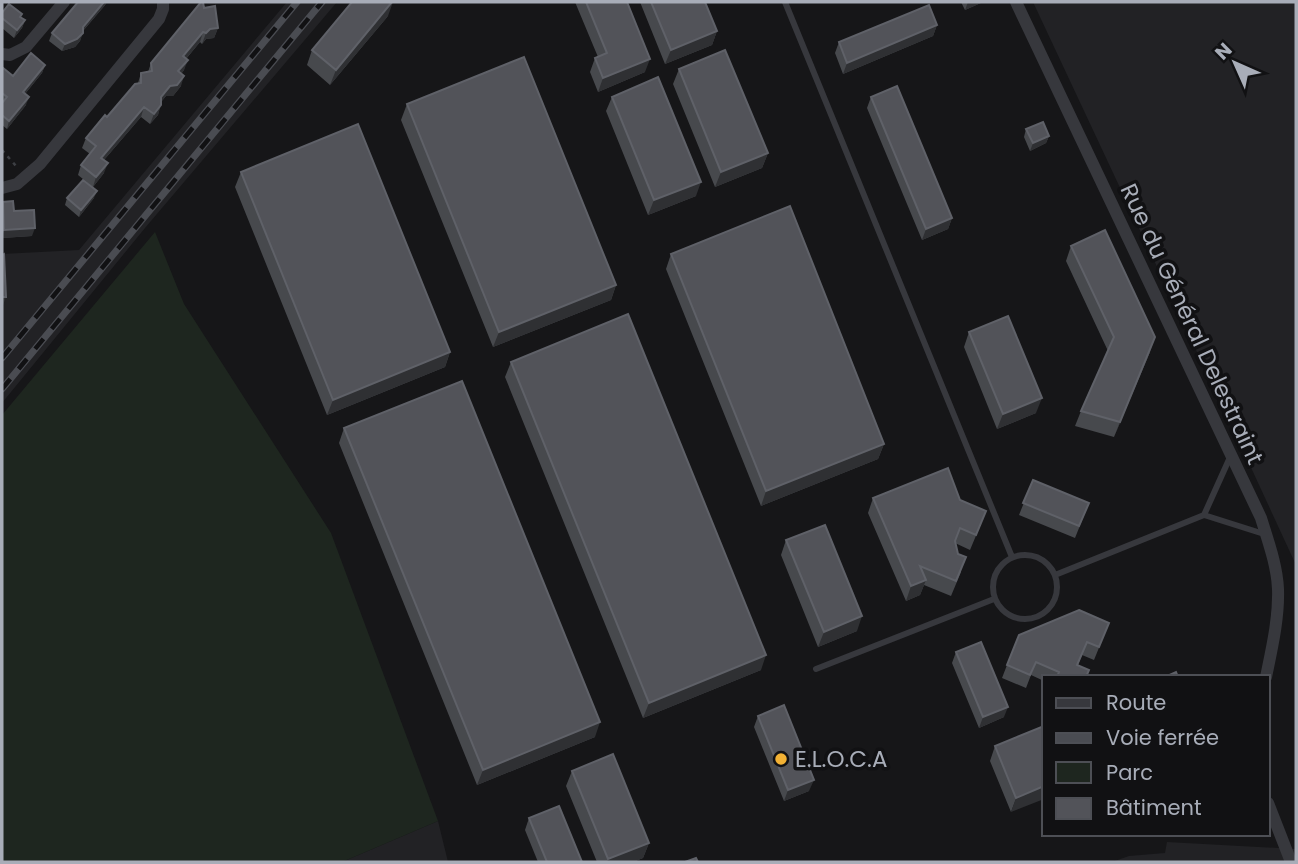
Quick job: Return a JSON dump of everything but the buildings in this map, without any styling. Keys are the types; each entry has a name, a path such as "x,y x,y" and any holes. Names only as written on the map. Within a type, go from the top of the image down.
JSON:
{"street":[{"path":"2,54 10,55 26,47 64,2"},
{"path":"2,188 17,184 40,164 159,19 163,2"},
{"name":"Rue du Général Delestraint","path":"1016,2 1261,518 1278,587 1277,621 1266,675"},
{"path":"1270,808 1291,862"}],"lane":[{"path":"785,2 1012,557"},
{"path":"1204,515 1231,455"},
{"path":"1055,575 1204,515 1266,535"},
{"path":"1012,557 1037,557 1050,567 1055,575 1057,593 1054,602 1041,616 1023,620 1014,618 1005,614 994,599 993,579 997,570 1012,557"},
{"path":"816,669 994,599"}],"path":[{"path":"2,150 27,177"}],"shaded area":[{"path":"287,2 337,2 145,228 2,403 2,254 79,250"},
{"path":"1033,2 1296,2 1296,565 1242,448"},
{"path":"438,821 448,862 342,862"},
{"path":"1167,842 1296,849 1296,862 1112,862 1129,856 1165,853"}],"green space":[{"path":"155,232 184,304 331,533 438,821 342,862 2,862 2,415"}],"railway":[{"path":"2,358 297,2"},
{"path":"2,389 322,2"}],"place":[{"name":"E.L.O.C.A","path":"781,759"}]}
